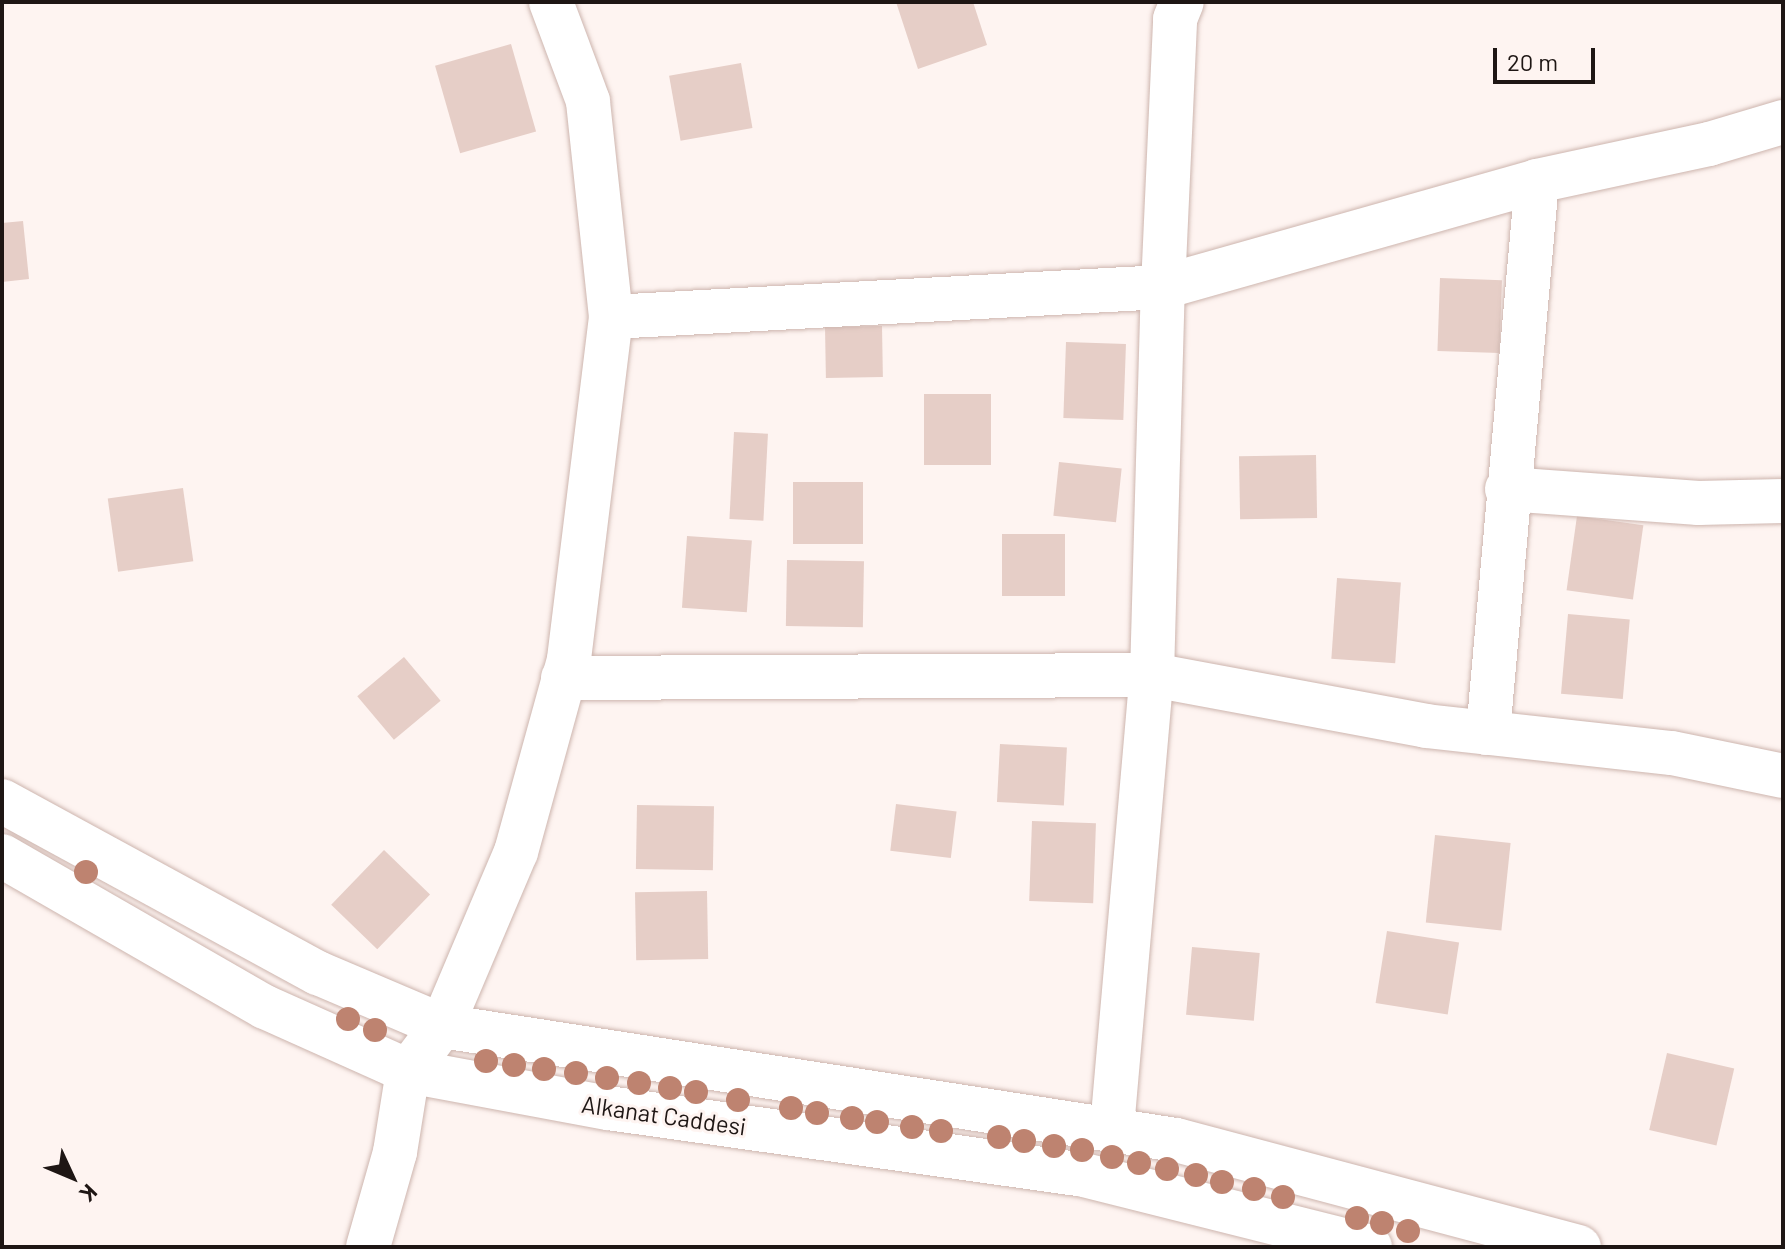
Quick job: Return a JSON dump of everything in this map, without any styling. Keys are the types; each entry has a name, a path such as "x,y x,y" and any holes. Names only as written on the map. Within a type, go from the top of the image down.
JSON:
{"street":[{"path":"368,1247 395,1152 408,1071 442,1026 516,852 563,678 611,317 588,101 551,2"},
{"path":"1112,1128 1152,675 1163,287 1175,19 1182,2"},
{"path":"611,317 1163,287 1537,181 1709,144 1783,122"},
{"path":"1488,733 1507,489 1537,181"},
{"path":"1507,489 1698,503 1783,501"},
{"path":"563,678 1152,675 1488,733 1672,753 1783,776"},
{"path":"2,801 318,973 442,1026 778,1082 1112,1128 1176,1140 1312,1180 1579,1247"},
{"name":"Alkanat Caddesi","path":"2,856 265,1007 408,1071 592,1105 1080,1174 1301,1237 1370,1247"},
{"path":"1301,1237 1312,1180"}],"building":[{"path":"896,2 973,2 987,45 918,69"},
{"path":"511,44 536,131 460,153 435,66"},
{"path":"741,63 752,128 681,141 669,76"},
{"path":"23,221 29,279 2,282 2,223"},
{"path":"1440,278 1502,280 1499,353 1437,351"},
{"path":"882,326 883,377 826,378 825,327"},
{"path":"1066,342 1126,344 1123,420 1063,418"},
{"path":"924,394 991,394 991,465 924,465"},
{"path":"734,432 768,434 763,521 729,519"},
{"path":"1316,455 1317,518 1240,519 1239,456"},
{"path":"1059,462 1122,469 1116,522 1053,516"},
{"path":"793,482 863,482 863,544 793,544"},
{"path":"183,488 193,561 118,572 108,499"},
{"path":"1577,516 1643,525 1633,600 1567,590"},
{"path":"1002,534 1065,534 1065,596 1002,596"},
{"path":"687,536 752,541 747,612 682,608"},
{"path":"787,560 864,561 863,627 786,626"},
{"path":"1337,578 1401,582 1395,663 1331,659"},
{"path":"1568,614 1630,619 1623,699 1561,694"},
{"path":"404,657 441,701 394,740 357,696"},
{"path":"1000,744 1067,748 1064,805 997,802"},
{"path":"896,804 957,811 951,858 890,851"},
{"path":"637,805 714,806 713,870 636,869"},
{"path":"1032,821 1096,823 1093,903 1029,901"},
{"path":"1435,835 1511,843 1501,930 1426,923"},
{"path":"384,850 430,894 377,949 331,905"},
{"path":"707,891 708,959 636,960 635,892"},
{"path":"1387,931 1459,942 1448,1015 1376,1003"},
{"path":"1192,947 1260,953 1254,1021 1186,1015"},
{"path":"1667,1053 1734,1069 1716,1145 1649,1130"}]}
